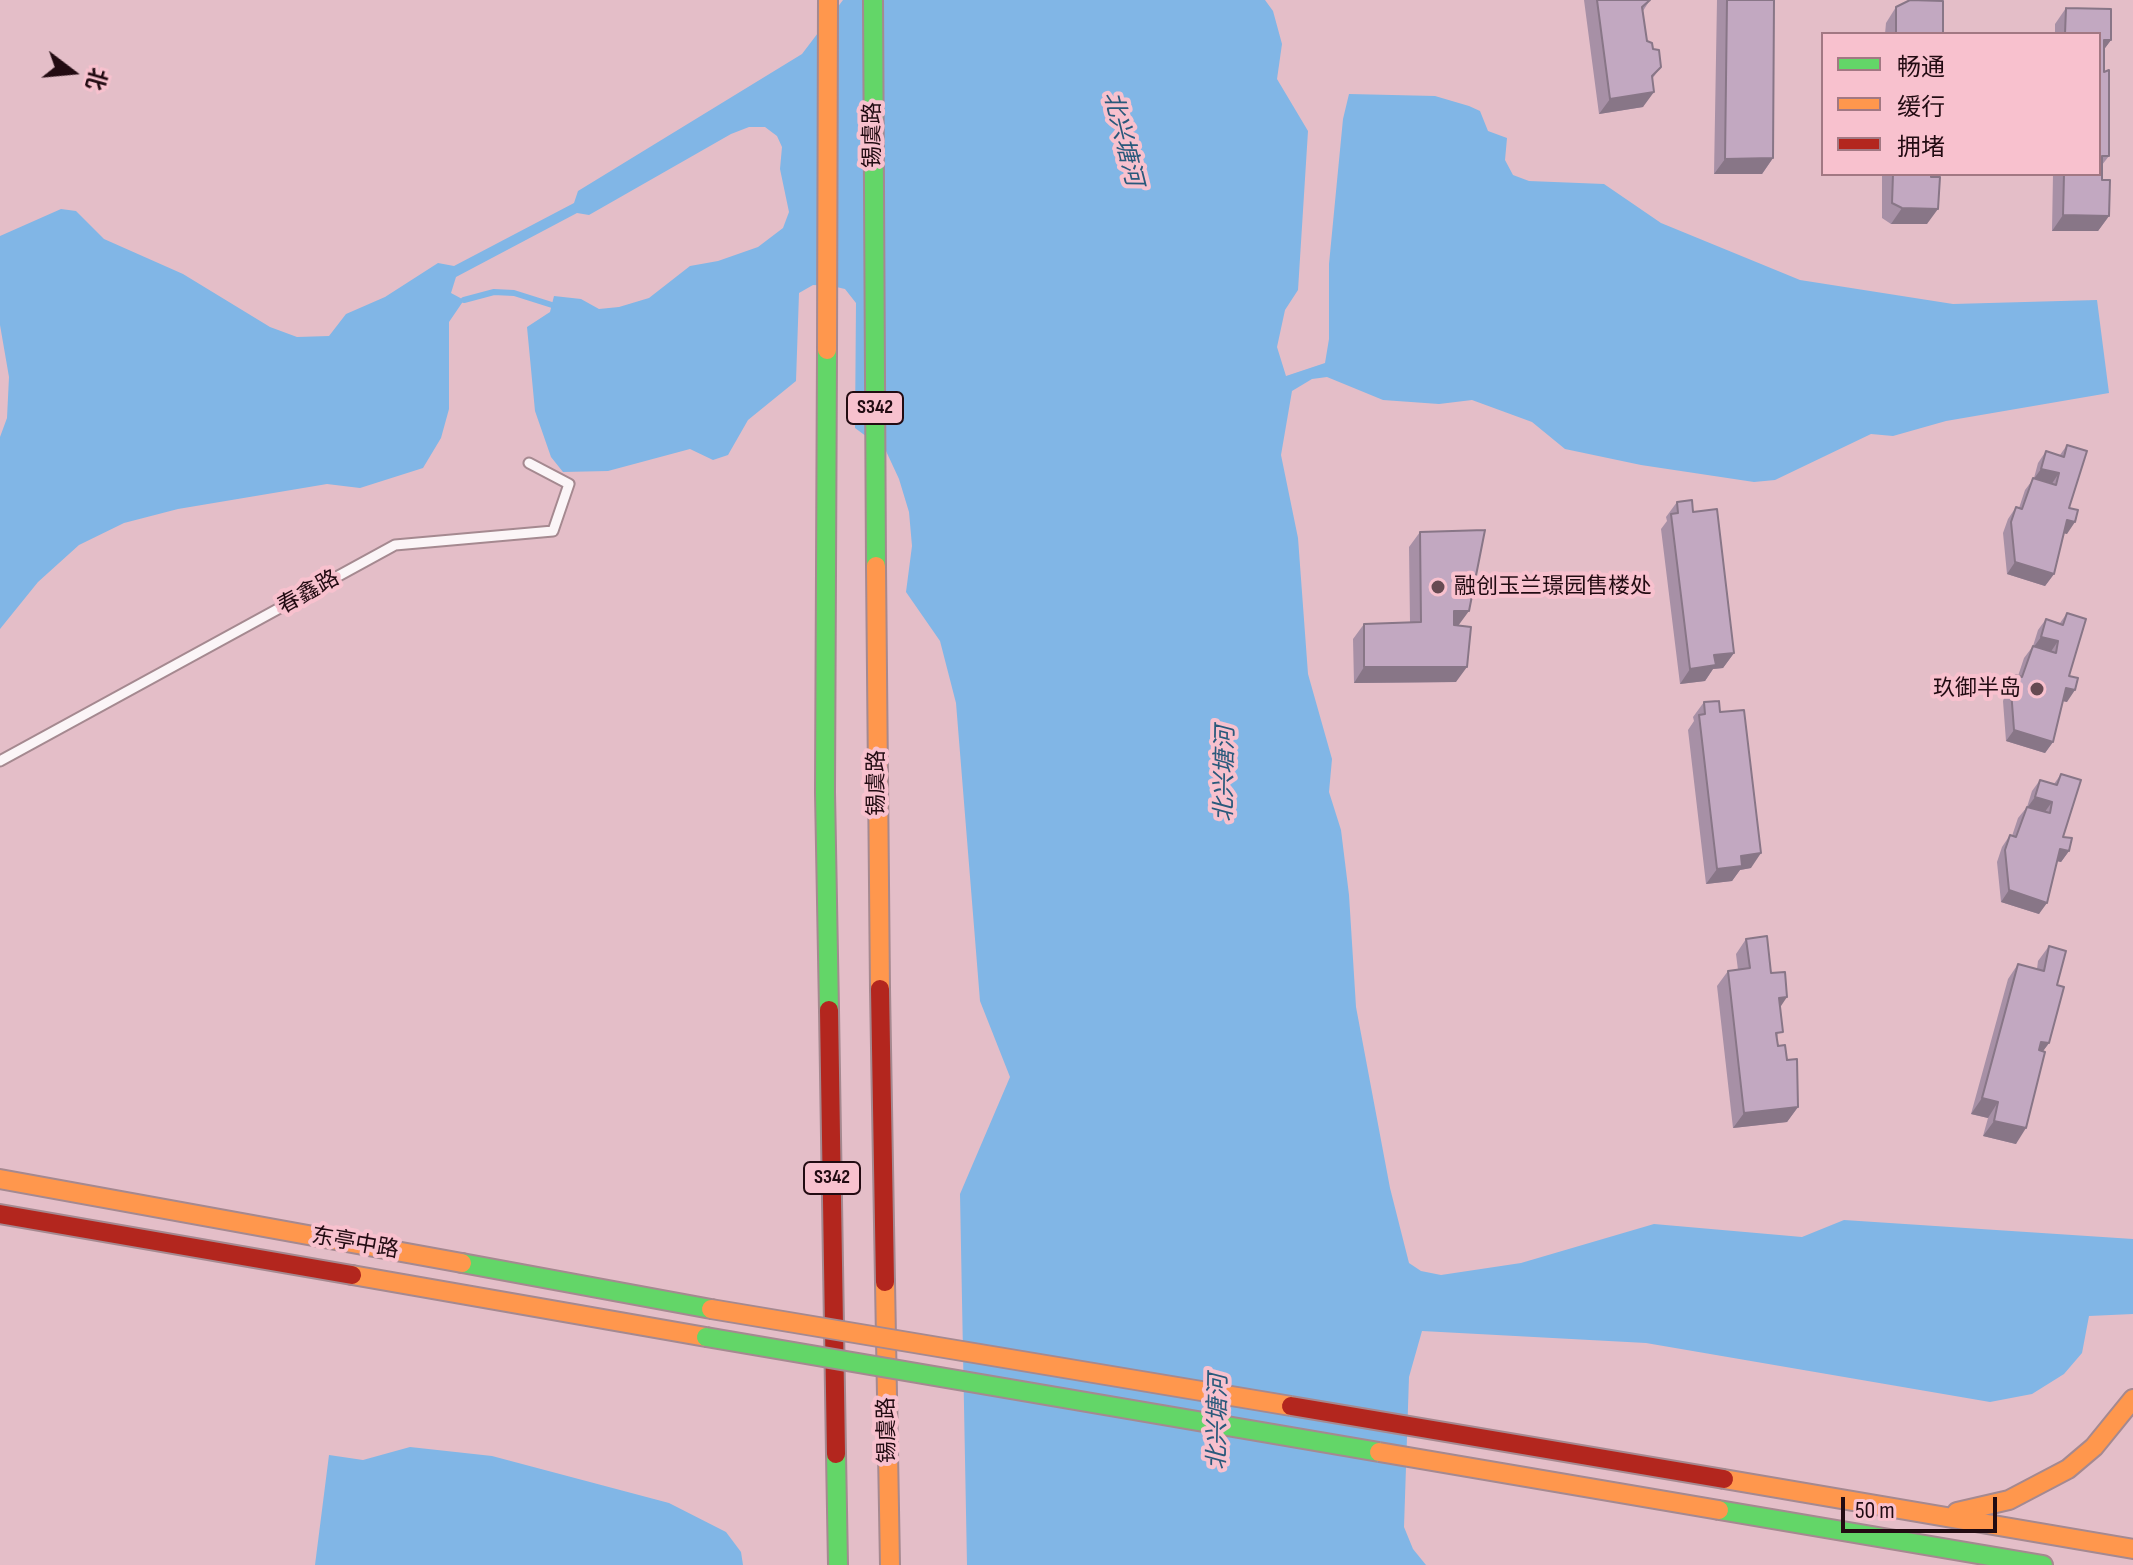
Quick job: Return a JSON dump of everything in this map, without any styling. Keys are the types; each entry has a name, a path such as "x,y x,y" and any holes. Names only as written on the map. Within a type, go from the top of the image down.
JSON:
{"main road":[{"path":"820,0 828,104"},
{"name":"锡虞路","path":"828,0 825,792 838,1565"},
{"name":"锡虞路","path":"873,0 877,815 890,1565"},
{"name":"东亭中路","path":"0,1179 711,1309 1944,1514 2133,1549"},
{"name":"东亭中路","path":"0,1214 1890,1537"},
{"path":"1944,1514 2009,1500 2058,1475 2094,1447 2133,1399"},
{"path":"1890,1537 1964,1565"},
{"path":"1890,1537 2043,1565"}],"lane":[{"name":"春鑫路","path":"0,761 395,545 553,531 569,484 529,463"}],"water":[{"name":"北兴塘河","path":"843,0 1265,0 1273,11 1282,44 1277,79 1308,131 1298,290 1285,310 1277,347 1286,376 1325,363 1329,339 1329,264 1343,119 1349,94 1435,96 1469,106 1480,111 1488,131 1507,138 1505,160 1513,175 1529,181 1604,184 1661,223 1800,280 1953,304 2097,300 2109,393 1946,421 1893,436 1871,434 1775,480 1754,482 1641,465 1565,449 1532,422 1472,400 1439,404 1383,400 1327,377 1312,379 1292,391 1281,455 1298,538 1308,674 1332,759 1329,792 1341,830 1349,895 1356,1007 1390,1188 1409,1263 1421,1271 1441,1275 1521,1263 1654,1224 1802,1237 1844,1220 2133,1239 2133,1314 2089,1316 2082,1353 2064,1374 2032,1394 1990,1402 1646,1343 1422,1331 1409,1377 1404,1527 1413,1549 1426,1565 967,1565 960,1194 1010,1077 980,1001 956,703 940,641 906,592 912,546 909,512 899,479 886,451 855,428 856,303 845,289 832,286 813,285 799,293 796,381 748,420 728,455 713,460 690,449 608,471 563,472 551,457 535,411 527,327 550,312 554,296 581,299 599,309 619,307 649,298 690,266 718,261 758,247 783,228 789,212 780,169 782,147 777,136 765,127 749,127 731,134 589,215 577,213 456,277 451,293 464,300 449,322 449,409 441,438 423,468 360,488 327,484 178,509 124,523 79,545 38,582 0,629 0,437 7,418 9,377 0,325 0,236 61,209 76,211 104,239 183,274 270,327 297,337 329,336 346,314 385,297 438,263 454,266 574,203 578,191 802,54"},
{"path":"410,1447 492,1456 669,1503 726,1532 741,1552 743,1565 315,1565 329,1455 363,1460"}],"building":[{"path":"1597,0 1650,0 1642,7 1647,41 1652,43 1653,49 1659,50 1661,67 1652,76 1654,92 1610,99"},
{"path":"1727,0 1774,0 1773,158 1725,159"},
{"path":"1910,0 1943,1 1943,32 1896,32 1896,7"},
{"path":"2066,8 2111,9 2111,40 2104,40 2104,72 2109,70 2109,156 2102,156 2102,180 2110,180 2109,216 2063,215 2064,176 2101,176 2101,32 2065,32"},
{"path":"1893,176 1940,177 1938,209 1902,208 1892,203"},
{"path":"2067,445 2087,451 2069,508 2078,510 2075,522 2067,520 2054,574 2015,562 2011,522 2016,507 2022,509 2033,478 2056,485 2059,473 2041,469 2046,451 2064,457"},
{"path":"1692,500 1693,512 1717,509 1734,653 1714,655 1716,665 1690,669 1671,514 1678,513 1677,502"},
{"name":"融创玉兰璟园售楼处","path":"1485,530 1469,611 1454,611 1454,625 1471,627 1467,667 1364,667 1364,624 1421,622 1420,532"},
{"name":"玖御半岛","path":"2067,613 2086,619 2069,676 2078,678 2075,690 2066,688 2053,742 2014,730 2011,690 2016,675 2022,677 2033,646 2056,653 2058,641 2041,637 2046,619 2063,625"},
{"path":"1719,701 1720,712 1744,710 1761,853 1741,856 1742,866 1717,869 1699,715 1705,714 1704,702"},
{"path":"2061,774 2081,780 2063,837 2072,838 2069,851 2060,849 2047,903 2009,890 2005,850 2010,835 2016,837 2027,807 2050,813 2052,802 2035,797 2040,780 2057,785"},
{"path":"1767,936 1771,973 1785,972 1787,997 1779,998 1783,1032 1776,1033 1778,1046 1785,1045 1787,1060 1797,1059 1798,1107 1744,1113 1728,971 1750,968 1746,939"},
{"path":"2049,946 2066,951 2057,985 2064,987 2049,1043 2041,1042 2039,1050 2045,1052 2026,1128 1994,1121 1998,1102 1982,1098 2018,964 2044,971"}],"waterway":[{"path":"464,300 494,292 514,293 552,305"}],"traffic: fast":[{"path":"873,0 876,566"},
{"path":"827,350 825,792 829,1010"},
{"path":"462,1263 711,1309"},
{"path":"706,1337 1379,1452"},
{"path":"836,1454 838,1565"},
{"path":"1719,1510 2043,1565"}],"traffic: slow":[{"path":"827,350 828,0"},
{"path":"876,566 880,989"},
{"path":"0,1179 462,1263"},
{"path":"352,1275 706,1337"},
{"path":"885,1282 890,1565"},
{"path":"711,1309 1291,1406"},
{"path":"1957,1512 2009,1500 2068,1469 2094,1447 2133,1399"},
{"path":"1379,1452 1719,1510"},
{"path":"1724,1479 2133,1549"}],"traffic: jam":[{"path":"880,989 885,1282"},
{"path":"829,1010 836,1454"},
{"path":"0,1214 352,1275"},
{"path":"1291,1406 1724,1479"}],"place":[{"name":"融创玉兰璟园售楼处","path":"1438,587"},
{"name":"玖御半岛","path":"2037,689"}]}
